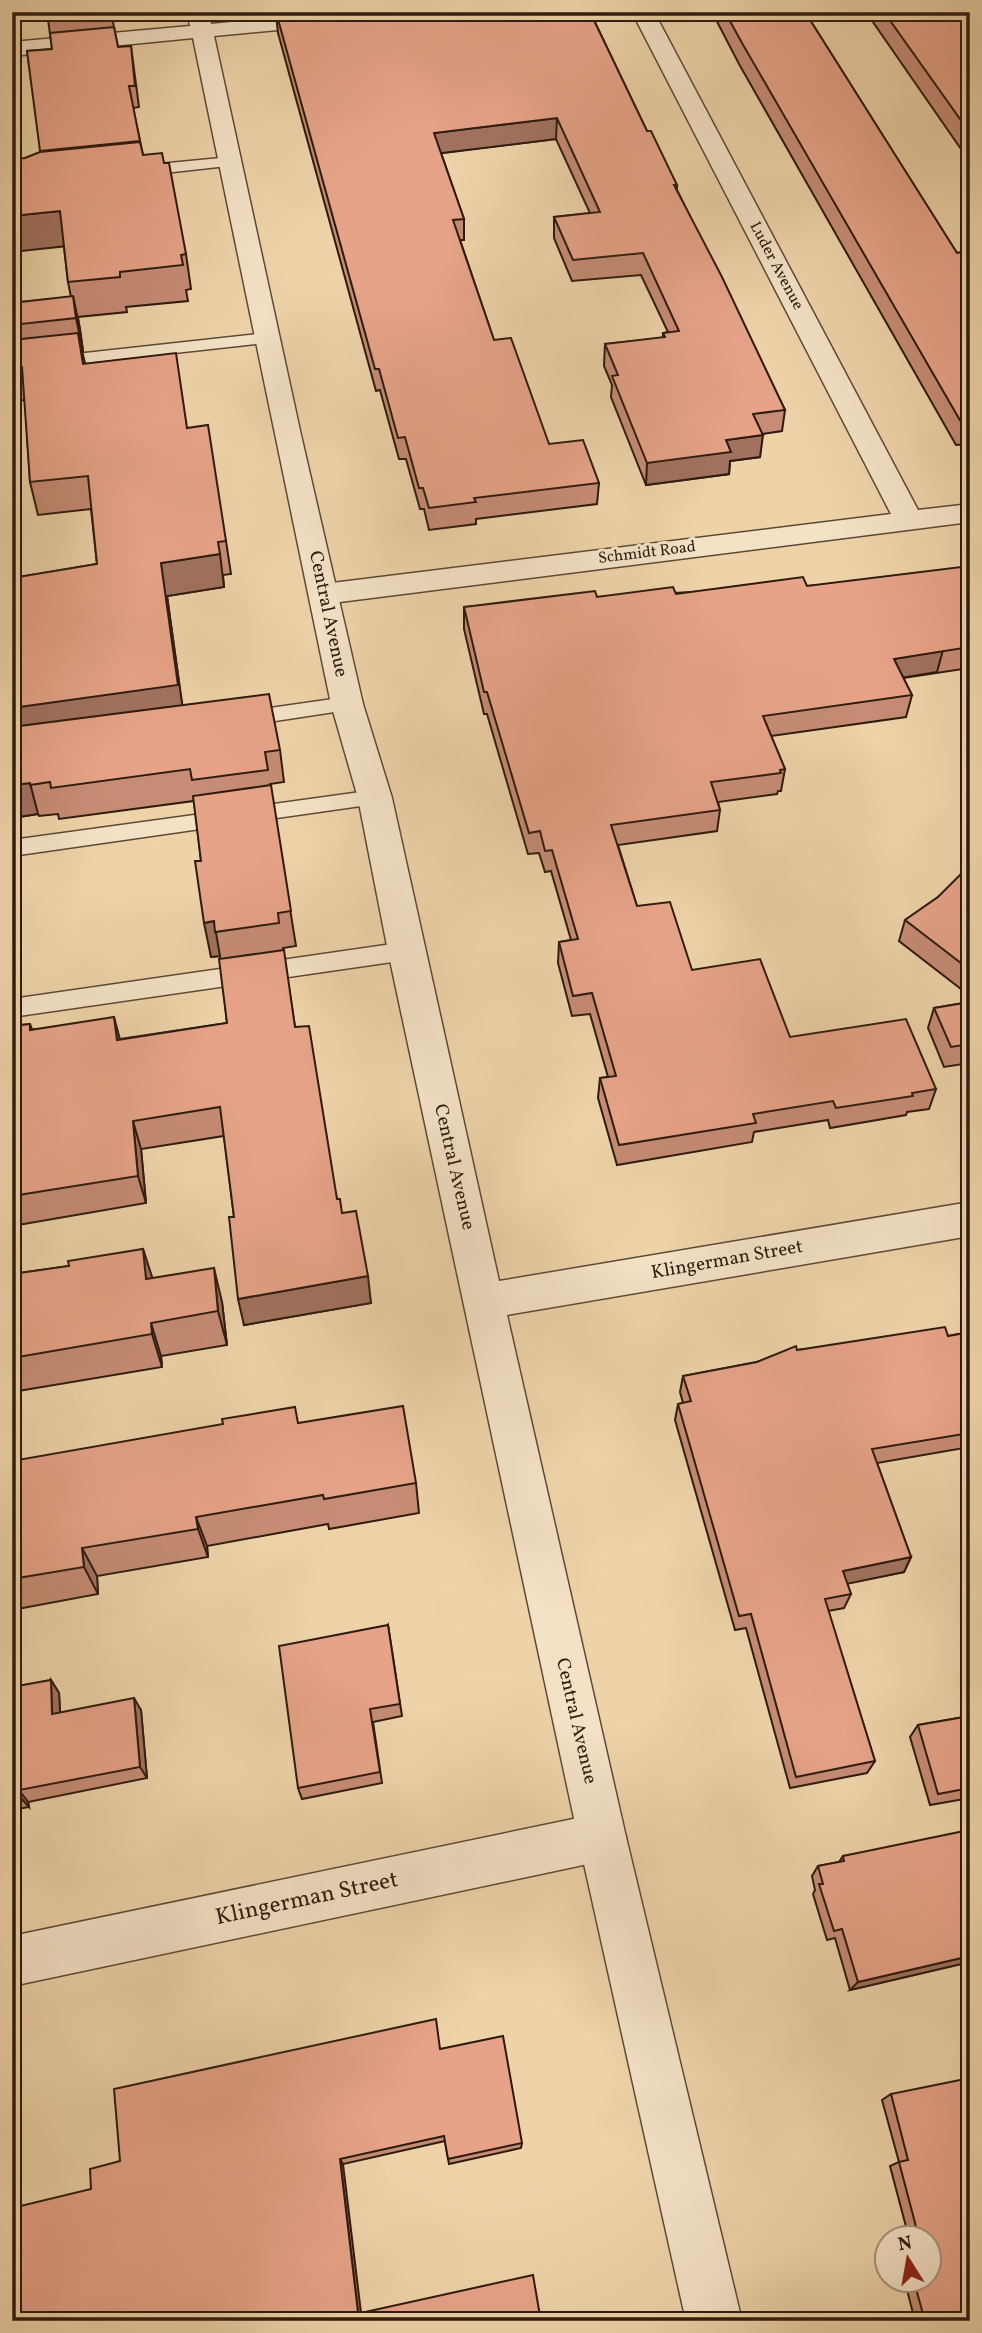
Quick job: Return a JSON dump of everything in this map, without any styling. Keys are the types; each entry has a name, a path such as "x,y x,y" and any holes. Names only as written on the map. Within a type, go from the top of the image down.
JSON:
{"street":[{"path":"12,49 200,21 403,12"},
{"name":"Luder Avenue","path":"643,12 909,521"},
{"name":"Central Avenue","path":"200,21 268,338 286,435 347,704 375,798 406,951 602,1837 714,2321"},
{"name":"Schmidt Road","path":"324,594 970,513"},
{"name":"Klingerman Street","path":"484,1301 970,1219"},
{"name":"Klingerman Street","path":"12,1961 602,1837"}],"lane":[{"path":"122,172 231,162"},
{"path":"12,366 268,338"},
{"path":"224,721 347,704"},
{"path":"12,848 375,798"},
{"path":"12,1008 406,951"}],"building":[{"path":"47,12 75,12 47,15"},
{"path":"276,12 590,12 647,131 651,131 677,185 674,185 722,277 785,410 753,414 763,435 726,440 731,452 647,463 612,376 618,375 605,344 665,337 663,333 679,331 643,253 573,260 554,217 600,212 557,118 434,133 464,219 453,220 494,340 511,338 549,444 583,440 599,483 474,498 476,502 429,508 423,488 419,488 405,437 398,438 379,369 375,369"},
{"path":"725,12 805,12 957,253 970,251 970,422 961,422"},
{"path":"884,12 970,12 970,133"},
{"path":"114,27 118,47 131,46 135,86 129,86 140,141 40,151 27,51 52,49 50,33"},
{"path":"140,142 143,155 162,153 164,163 169,163 186,254 181,255 183,265 120,272 120,277 68,282 60,211 12,216 12,159 25,158 40,152"},
{"path":"73,296 76,318 12,325 12,303"},
{"path":"78,333 83,364 176,353 187,428 208,425 226,541 218,542 220,554 161,563 178,685 12,708 12,578 97,564 88,476 30,482 22,367 12,368 12,340"},
{"path":"961,567 965,574 970,573 970,647 894,659 912,695 763,716 785,769 780,770 781,773 711,782 720,810 611,825 637,906 670,902 692,970 760,959 790,1037 906,1019 936,1089 912,1093 913,1096 836,1108 833,1101 753,1114 756,1123 619,1145 600,1078 616,1076 592,993 573,996 559,942 578,939 552,850 545,851 540,831 529,833 487,692 484,692 464,607 595,591 597,597 673,587 676,594 803,577 807,586"},
{"path":"269,694 280,750 265,752 268,770 192,780 190,769 51,788 50,782 12,785 12,727"},
{"path":"271,785 291,911 278,913 279,923 215,932 214,921 204,923 195,861 201,861 193,796"},
{"path":"970,869 970,970 905,920 938,897 965,870"},
{"path":"284,950 295,1027 309,1026 337,1199 340,1199 342,1213 356,1211 368,1276 238,1299 229,1217 234,1217 220,1107 133,1121 138,1176 12,1196 12,1026 30,1024 30,1030 114,1017 117,1040 227,1023 219,959"},
{"path":"970,1002 970,1044 951,1047 934,1008"},
{"path":"143,1249 146,1279 214,1268 218,1311 151,1323 152,1334 12,1358 12,1274 69,1266 68,1261"},
{"path":"945,1327 948,1336 970,1332 970,1433 872,1449 911,1557 843,1571 851,1594 825,1599 875,1761 796,1777 751,1614 739,1616 678,1404 691,1401 683,1376 757,1362 796,1346 797,1350"},
{"path":"403,1406 416,1483 324,1499 323,1495 196,1517 198,1529 82,1548 84,1567 12,1579 12,1461 223,1424 222,1419 295,1407 298,1423"},
{"path":"388,1625 400,1704 370,1709 380,1772 298,1788 279,1646"},
{"path":"51,1680 52,1714 134,1698 140,1767 19,1790 19,1796 12,1797 12,1687"},
{"path":"970,1716 970,1788 938,1794 918,1725"},
{"path":"969,1830 970,1956 858,1982 842,1929 834,1931 819,1884 823,1884 818,1866 844,1861 843,1856"},
{"path":"436,2019 440,2049 503,2036 522,2143 448,2159 444,2136 340,2159 359,2321 284,2321 284,2315 259,2321 12,2321 12,2208 91,2189 90,2169 120,2161 114,2089"},
{"path":"970,2078 970,2321 925,2321 918,2294 944,2294 944,2224 915,2224 899,2162 908,2160 891,2094"},
{"path":"533,2275 540,2316 544,2315 545,2321 367,2321 365,2312"}]}
